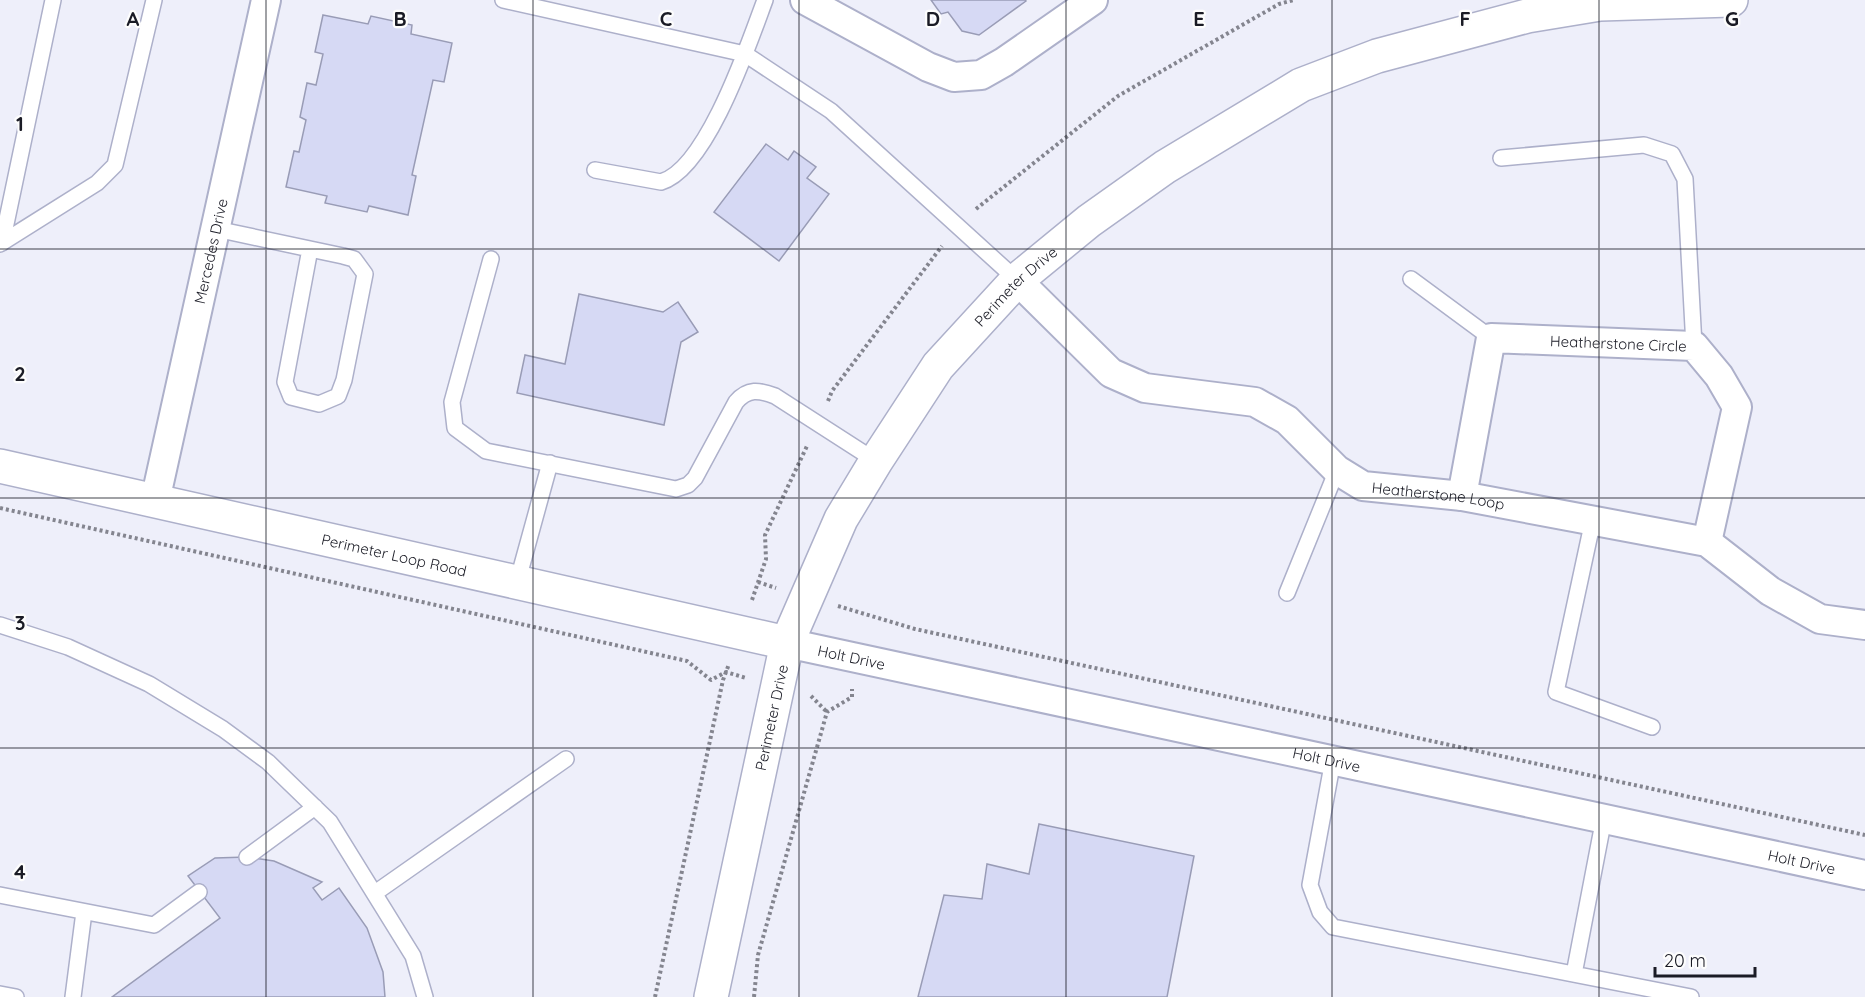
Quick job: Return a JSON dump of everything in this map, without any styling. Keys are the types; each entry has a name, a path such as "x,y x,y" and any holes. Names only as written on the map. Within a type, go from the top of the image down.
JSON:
{"main road":[{"name":"Perimeter Drive","path":"711,997 787,643 841,519 876,461 938,366 1017,280 1089,221 1165,167 1301,85 1377,56 1527,16 1600,4 1731,0"},
{"name":"Perimeter Loop Road","path":"0,466 787,643"}],"street":[{"name":"Mercedes Drive","path":"155,501 266,0"},
{"path":"805,0 928,68 954,77 981,75 1004,62 1093,0"},
{"name":"Heatherstone Loop","path":"1017,280 1111,373 1145,388 1255,402 1287,420 1337,470 1363,486 1462,496 1707,542 1770,591 1820,619 1865,625"},
{"path":"1462,496 1491,338"},
{"name":"Heatherstone Circle","path":"1491,338 1694,346 1719,376 1737,407 1707,542"},
{"name":"Holt Drive","path":"787,643 1865,875"}],"lane":[{"path":"1,244 53,0"},
{"path":"1,244 97,183 115,165 154,0"},
{"path":"503,0 745,54 831,111 1017,280"},
{"path":"595,170 652,181 671,179 698,148 722,107 765,0"},
{"path":"1501,159 1644,144 1672,154 1685,179 1694,346"},
{"path":"216,229 310,249 354,259 365,274 344,380 338,396 319,404 291,397 285,382 310,249"},
{"path":"491,259 452,402 455,428 486,451 676,489 688,485 695,478 735,402 742,395 760,390 776,396 876,461"},
{"path":"1411,279 1491,338"},
{"path":"517,583 550,463"},
{"path":"1287,592 1337,470"},
{"path":"1593,520 1556,692 1652,727"},
{"path":"0,625 68,646 149,684 223,729 268,762 330,822 413,956 425,997"},
{"path":"375,893 566,759"},
{"path":"1333,760 1310,885 1320,912 1333,927 1691,997"},
{"path":"247,857 315,807"},
{"path":"1574,974 1604,818"},
{"path":"0,895 154,925 199,892"},
{"path":"73,997 84,912"},
{"path":"0,994 16,997"}],"path":[{"path":"0,508 687,661 711,680 726,672 812,696 827,712"},
{"path":"758,582 915,629 1865,835"},
{"path":"754,997 758,955 827,712 852,697 852,679 879,618"}],"building":[{"path":"931,0 1026,1 979,35 962,31 948,12 941,14"},
{"path":"323,15 368,24 371,16 412,25 411,34 452,43 444,82 433,80 412,175 416,176 408,215 369,206 367,212 325,203 327,196 286,187 294,151 299,152 306,120 300,117 307,83 316,85 323,54 315,52"},
{"path":"766,144 788,160 794,151 816,167 807,178 829,194 779,261 714,212"},
{"path":"579,294 663,312 678,302 698,332 681,342 664,425 517,393 525,355 565,364"},
{"path":"1039,824 1194,856 1167,997 918,997 944,895 982,899 987,864 1029,874"},
{"path":"247,857 274,861 322,882 313,888 322,900 339,888 367,928 383,972 385,997 112,997 220,918 188,876 215,858"}]}
